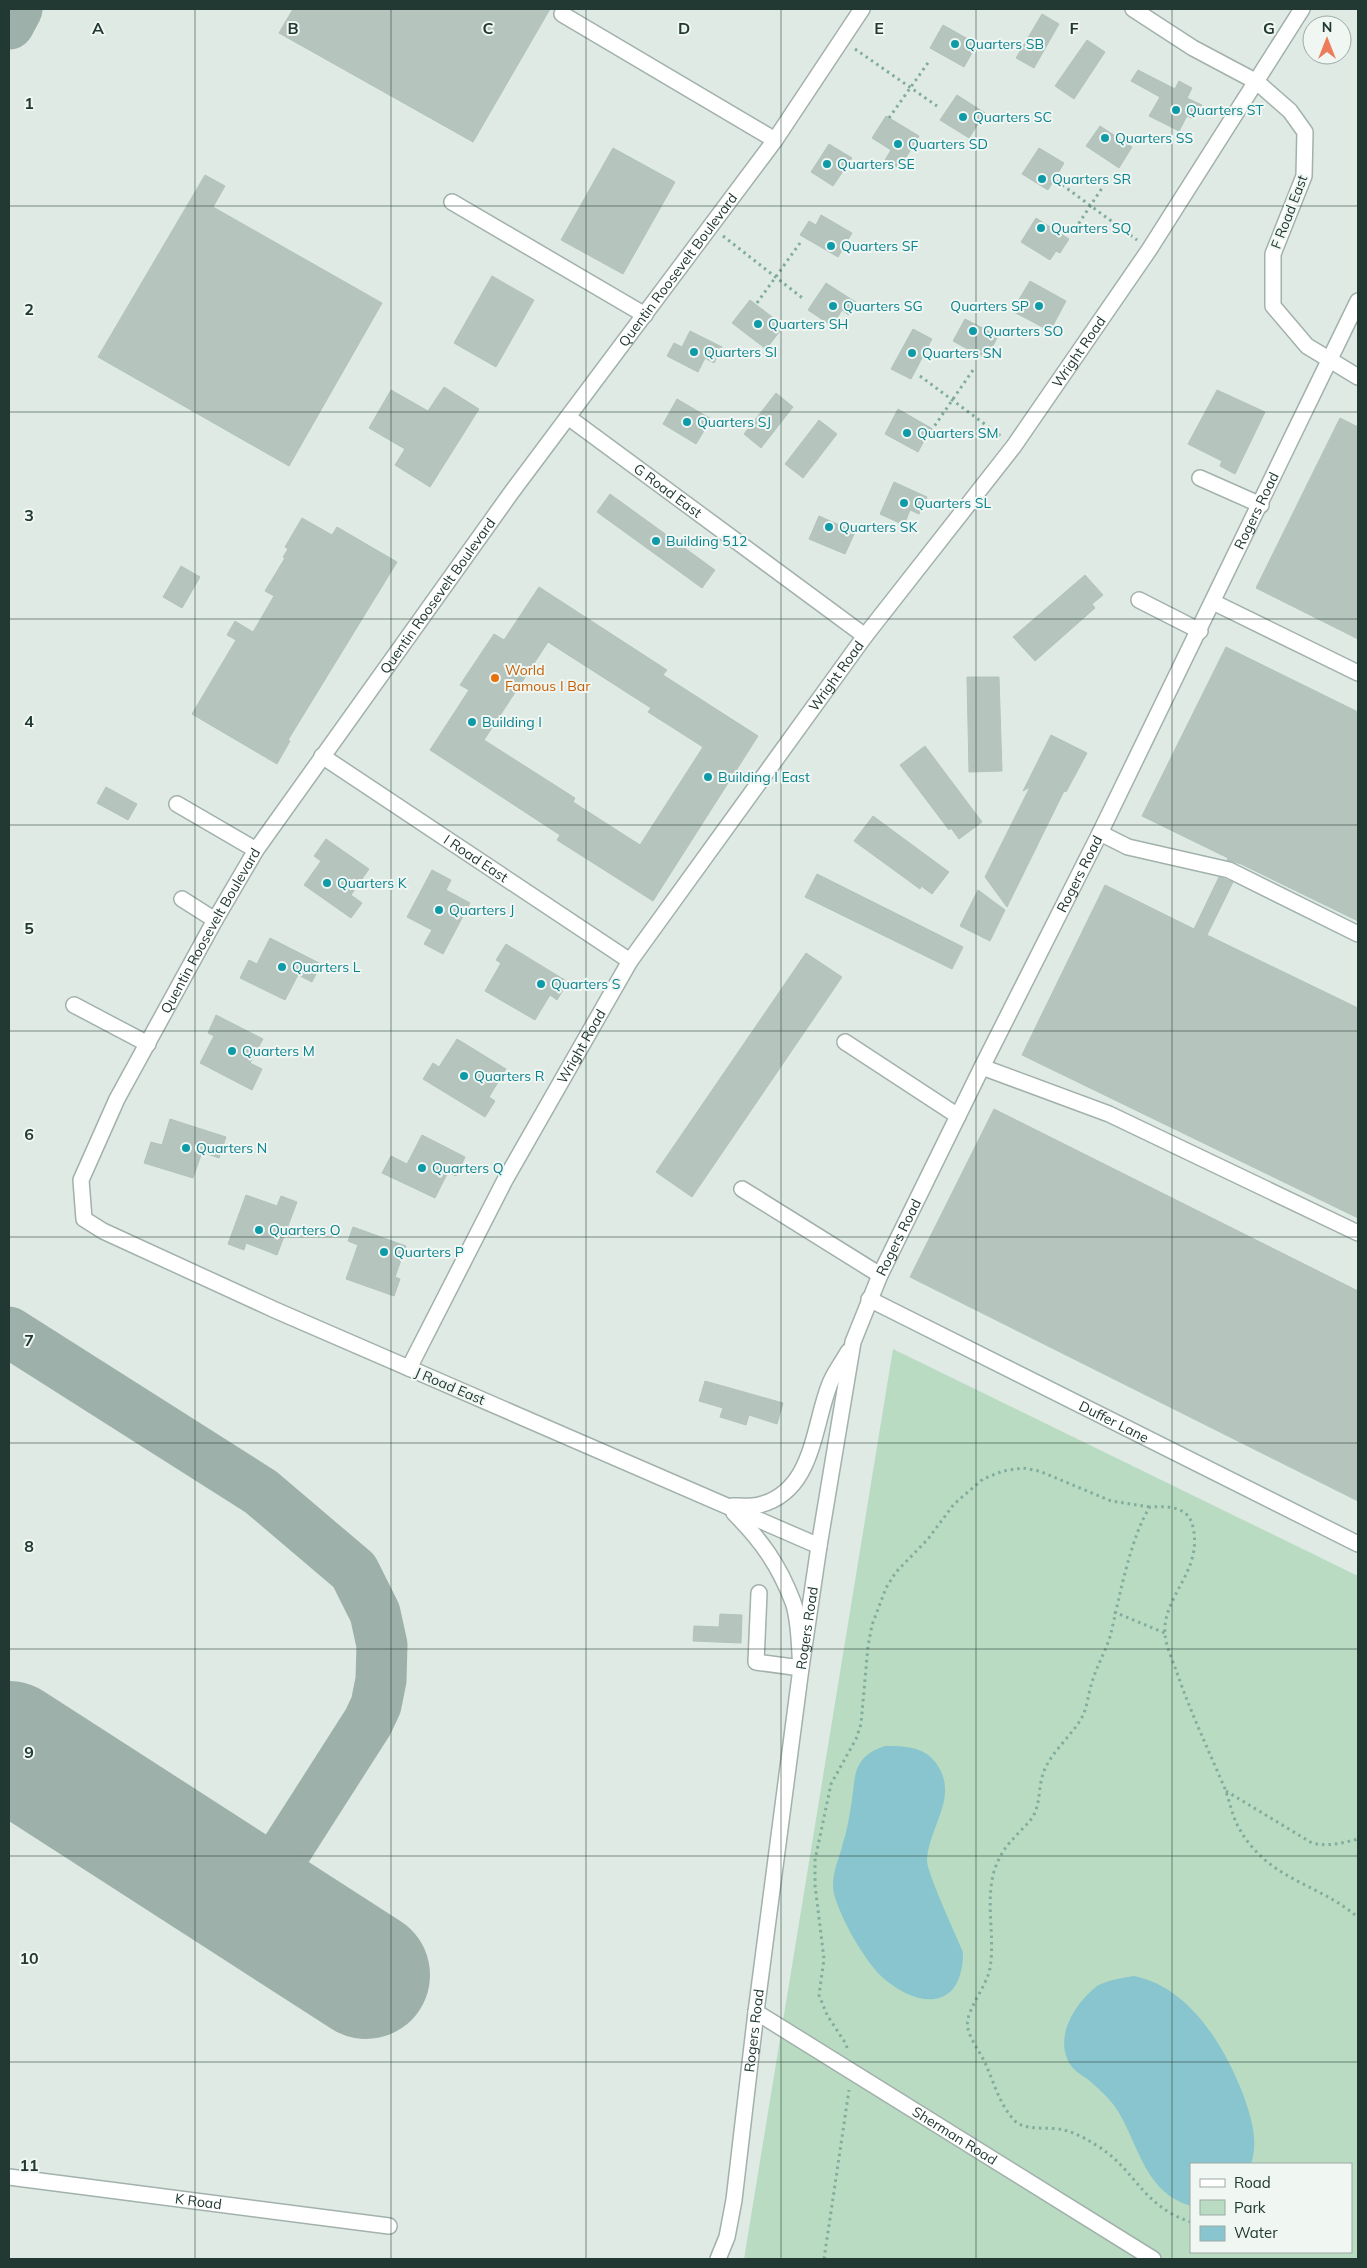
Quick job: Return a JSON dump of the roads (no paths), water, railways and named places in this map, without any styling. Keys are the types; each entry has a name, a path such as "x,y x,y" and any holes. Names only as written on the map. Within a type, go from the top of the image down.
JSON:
{"street":[{"name":"Quentin Roosevelt Boulevard","path":"84,1219 81,1180 117,1099 215,920 256,850 568,417 775,140 862,9"},
{"name":"F Road East","path":"1133,9 1193,48 1257,82 1290,111 1305,132 1304,176 1272,254 1273,306 1307,346 1330,362 1358,377"},
{"name":"Wright Road","path":"409,1368 506,1180 630,961 865,636 1014,446 1149,250 1302,9"},
{"path":"562,14 775,140"},
{"path":"452,202 645,315"},
{"name":"Rogers Road","path":"718,2259 727,2237 734,2200 756,2012 802,1668 819,1546 853,1342 880,1275 982,1067 1100,834 1358,301"},
{"name":"G Road East","path":"568,417 865,636"},
{"path":"1200,478 1260,505"},
{"path":"1139,600 1200,630"},
{"path":"1213,602 1358,673"},
{"name":"I Road East","path":"322,756 630,961"},
{"path":"178,804 256,850"},
{"path":"1100,834 1128,847 1229,870 1358,934"},
{"path":"182,899 215,920"},
{"path":"74,1005 148,1044"},
{"path":"845,1042 958,1116"},
{"path":"982,1067 1109,1114 1358,1233"},
{"path":"742,1189 880,1275"},
{"name":"J Road East","path":"84,1219 121,1239 409,1368 819,1546"},
{"name":"Duffer Lane","path":"869,1300 1358,1544"},
{"path":"727,1506 758,1506 774,1500 794,1483 809,1457 829,1385 853,1342"},
{"path":"727,1506 759,1538 771,1557 793,1604 802,1668 756,1662 759,1593"},
{"name":"Sherman Road","path":"756,2012 1153,2259"},
{"name":"K Road","path":"9,2178 389,2226"}],"water":[{"path":"885,1746 913,1748 926,1753 936,1763 943,1775 944,1799 929,1847 927,1860 936,1890 963,1952 961,1972 955,1986 947,1995 936,1999 923,1999 909,1995 881,1976 853,1938 834,1894 834,1874 847,1829 857,1769 866,1756"},
{"path":"1134,1976 1154,1982 1172,1992 1188,2005 1215,2038 1226,2056 1243,2094 1254,2137 1251,2163 1190,2163 1190,2206 1176,2200 1154,2180 1116,2109 1099,2089 1073,2068 1067,2057 1064,2046 1065,2035 1073,2013 1097,1986"}],"place":[{"name":"Quarters SB","path":"955,44"},
{"name":"Quarters ST","path":"1176,110"},
{"name":"Quarters SC","path":"963,117"},
{"name":"Quarters SS","path":"1105,138"},
{"name":"Quarters SD","path":"898,144"},
{"name":"Quarters SE","path":"827,164"},
{"name":"Quarters SR","path":"1042,179"},
{"name":"Quarters SQ","path":"1041,228"},
{"name":"Quarters SF","path":"831,246"},
{"name":"Quarters SG","path":"833,306"},
{"name":"Quarters SP","path":"1039,306"},
{"name":"Quarters SH","path":"758,324"},
{"name":"Quarters SO","path":"973,331"},
{"name":"Quarters SI","path":"694,352"},
{"name":"Quarters SN","path":"912,353"},
{"name":"Quarters SJ","path":"687,422"},
{"name":"Quarters SM","path":"907,433"},
{"name":"Quarters SL","path":"904,503"},
{"name":"Quarters SK","path":"829,527"},
{"name":"Building 512","path":"656,541"},
{"name":"World Famous I Bar","path":"495,678"},
{"name":"Building I","path":"472,722"},
{"name":"Building I East","path":"708,777"},
{"name":"Quarters K","path":"327,883"},
{"name":"Quarters J","path":"439,910"},
{"name":"Quarters L","path":"282,967"},
{"name":"Quarters S","path":"541,984"},
{"name":"Quarters M","path":"232,1051"},
{"name":"Quarters R","path":"464,1076"},
{"name":"Quarters N","path":"186,1148"},
{"name":"Quarters Q","path":"422,1168"},
{"name":"Quarters O","path":"259,1230"},
{"name":"Quarters P","path":"384,1252"}]}
